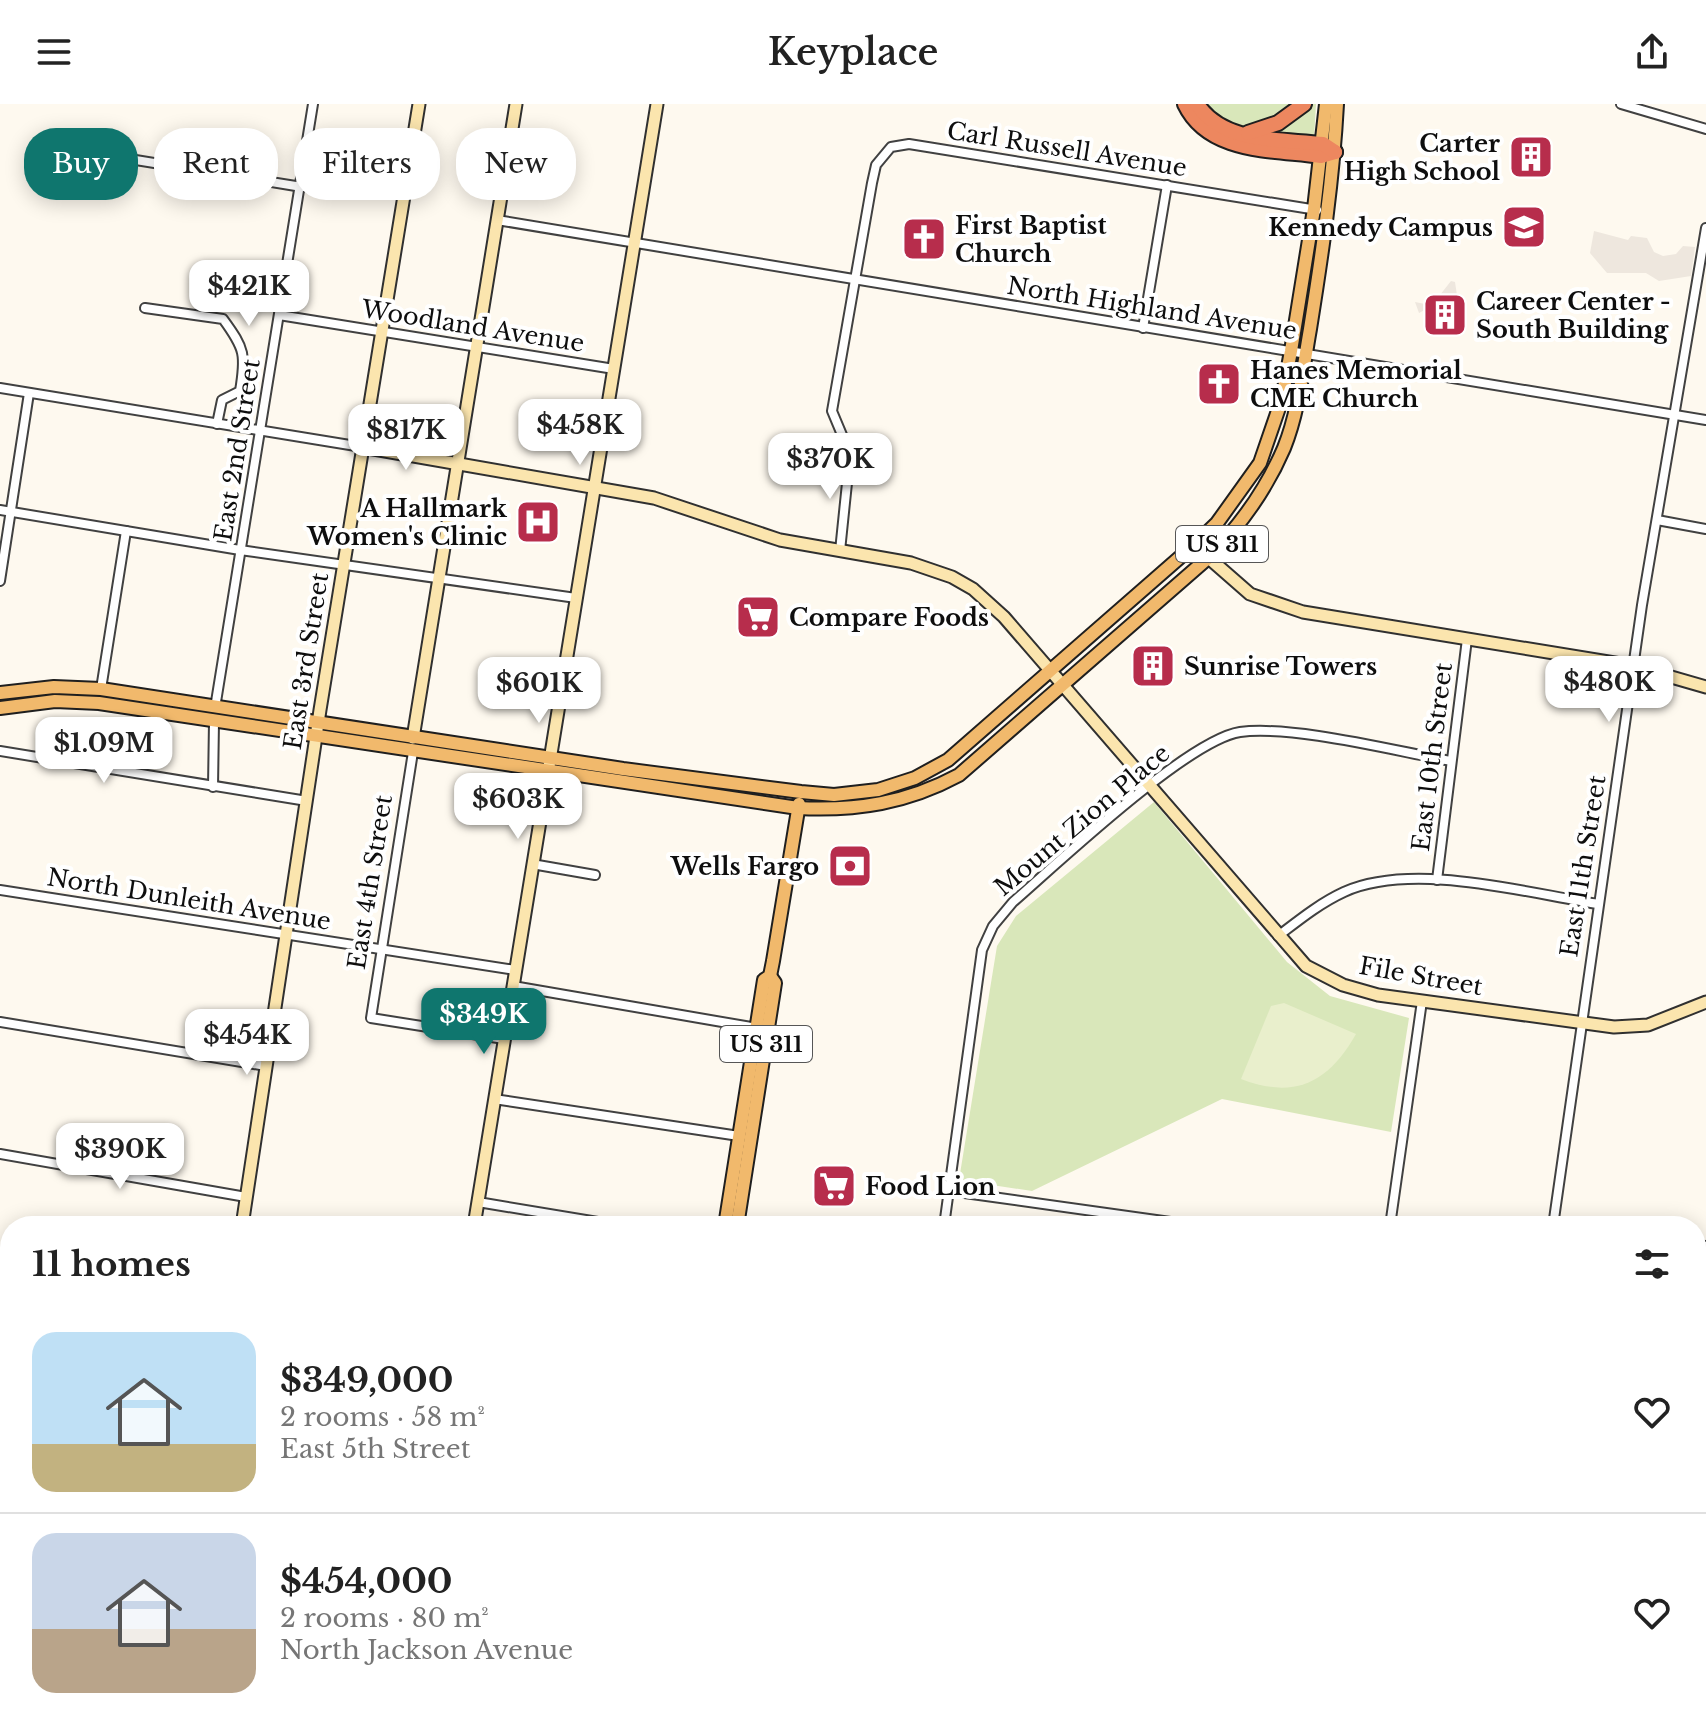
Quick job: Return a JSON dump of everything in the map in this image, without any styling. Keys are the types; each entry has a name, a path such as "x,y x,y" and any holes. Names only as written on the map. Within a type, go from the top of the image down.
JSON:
{"highway":[{"path":"1185,104 1202,130 1222,140 1326,151"},
{"path":"1197,104 1217,126 1326,151"},
{"path":"1242,134 1278,123 1304,104"}],"main road":[{"name":"US 311","path":"798,808 835,810 882,805 922,795 959,775 1231,536 1273,471 1296,410 1329,212 1326,104"},
{"name":"US 311","path":"739,1216 775,983 770,976 801,792 834,795 878,790 915,778 948,760 1217,523 1260,463 1282,399 1314,209 1337,104"},
{"path":"0,693 54,687 101,689 552,759 801,792"},
{"path":"0,708 42,701 84,702 798,808"},
{"name":"US 311","path":"727,1216 764,980 770,976"}],"street":[{"name":"East 2nd Street","path":"310,128 313,104"},
{"name":"East 3rd Street","path":"243,1216 343,564 419,104"},
{"path":"413,738 516,104"},
{"path":"476,1216 657,104"},
{"path":"1621,104 1706,129"},
{"name":"Carl Russell Avenue","path":"854,280 876,165 891,147 909,144 1329,212"},
{"path":"138,160 294,186"},
{"path":"1143,328 1167,185"},
{"name":"East 2nd Street","path":"215,708 300,200"},
{"name":"North Highland Avenue","path":"497,220 1706,420"},
{"name":"East 11th Street","path":"1558,1216 1579,1024 1633,666 1702,274 1706,228"},
{"path":"840,551 850,454 832,411 854,280"},
{"path":"145,308 223,319 240,343 246,358 240,391 222,400 217,424"},
{"name":"Woodland Avenue","path":"279,315 614,369"},
{"path":"0,388 362,447"},
{"path":"0,581 29,393"},
{"name":"File Street","path":"362,447 595,486 680,505 780,540 911,563 973,589 1052,670 1306,966 1343,985 1378,995 1614,1027 1648,1025 1706,1002"},
{"path":"0,510 240,550 576,598"},
{"path":"1657,520 1706,529"},
{"path":"101,689 126,531"},
{"path":"1194,545 1250,594 1303,612 1633,666 1706,687"},
{"name":"East 10th Street","path":"1437,880 1467,639"},
{"path":"213,787 214,722"},
{"name":"Mount Zion Place","path":"946,1216 974,999 986,939 1013,902 1153,785 1211,741 1252,731 1451,761"},
{"path":"0,751 307,801"},
{"name":"East 4th Street","path":"413,752 371,1018 504,1039"},
{"path":"532,864 595,875"},
{"path":"1278,936 1323,903 1360,886 1402,880 1437,880 1598,904"},
{"name":"North Dunleith Avenue","path":"0,890 515,970"},
{"path":"513,986 757,1028"},
{"path":"1391,1216 1422,1001"},
{"path":"0,1022 266,1066"},
{"path":"494,1099 739,1136"},
{"path":"0,1154 246,1197"},
{"path":"950,1191 1128,1216"},
{"path":"478,1202 562,1216"}],"green space":[{"path":"1202,104 1297,104 1267,123 1241,128 1225,123"},
{"path":"1309,104 1316,104 1314,139 1259,134"},
{"path":"1154,802 1287,962 1330,996 1409,1018 1391,1132 1222,1099 1032,1191 959,1180 997,946 1016,916"},
{"path":"1284,1003 1356,1034 1334,1064 1309,1082 1278,1088 1241,1079 1271,1006"}],"shaded area":[{"path":"1594,231 1628,240 1631,236 1647,238 1654,252 1663,256 1676,254 1683,246 1695,247 1691,276 1659,281 1646,273 1607,273 1590,253"},
{"path":"1451,281 1455,282 1458,302 1445,313 1430,307 1419,313 1415,302 1425,304 1426,297 1440,295"}],"place":[{"name":"Carter High School","path":"1531,157"},
{"name":"Kennedy Campus","path":"1524,227"},
{"name":"First Baptist Church","path":"924,239"},
{"name":"Career Center - South Building","path":"1445,315"},
{"name":"Hanes Memorial CME Church","path":"1219,384"},
{"name":"A Hallmark Women's Clinic","path":"538,522"},
{"name":"Compare Foods","path":"758,617"},
{"name":"Sunrise Towers","path":"1153,666"},
{"name":"Wells Fargo","path":"850,866"},
{"name":"Food Lion","path":"834,1186"}]}
